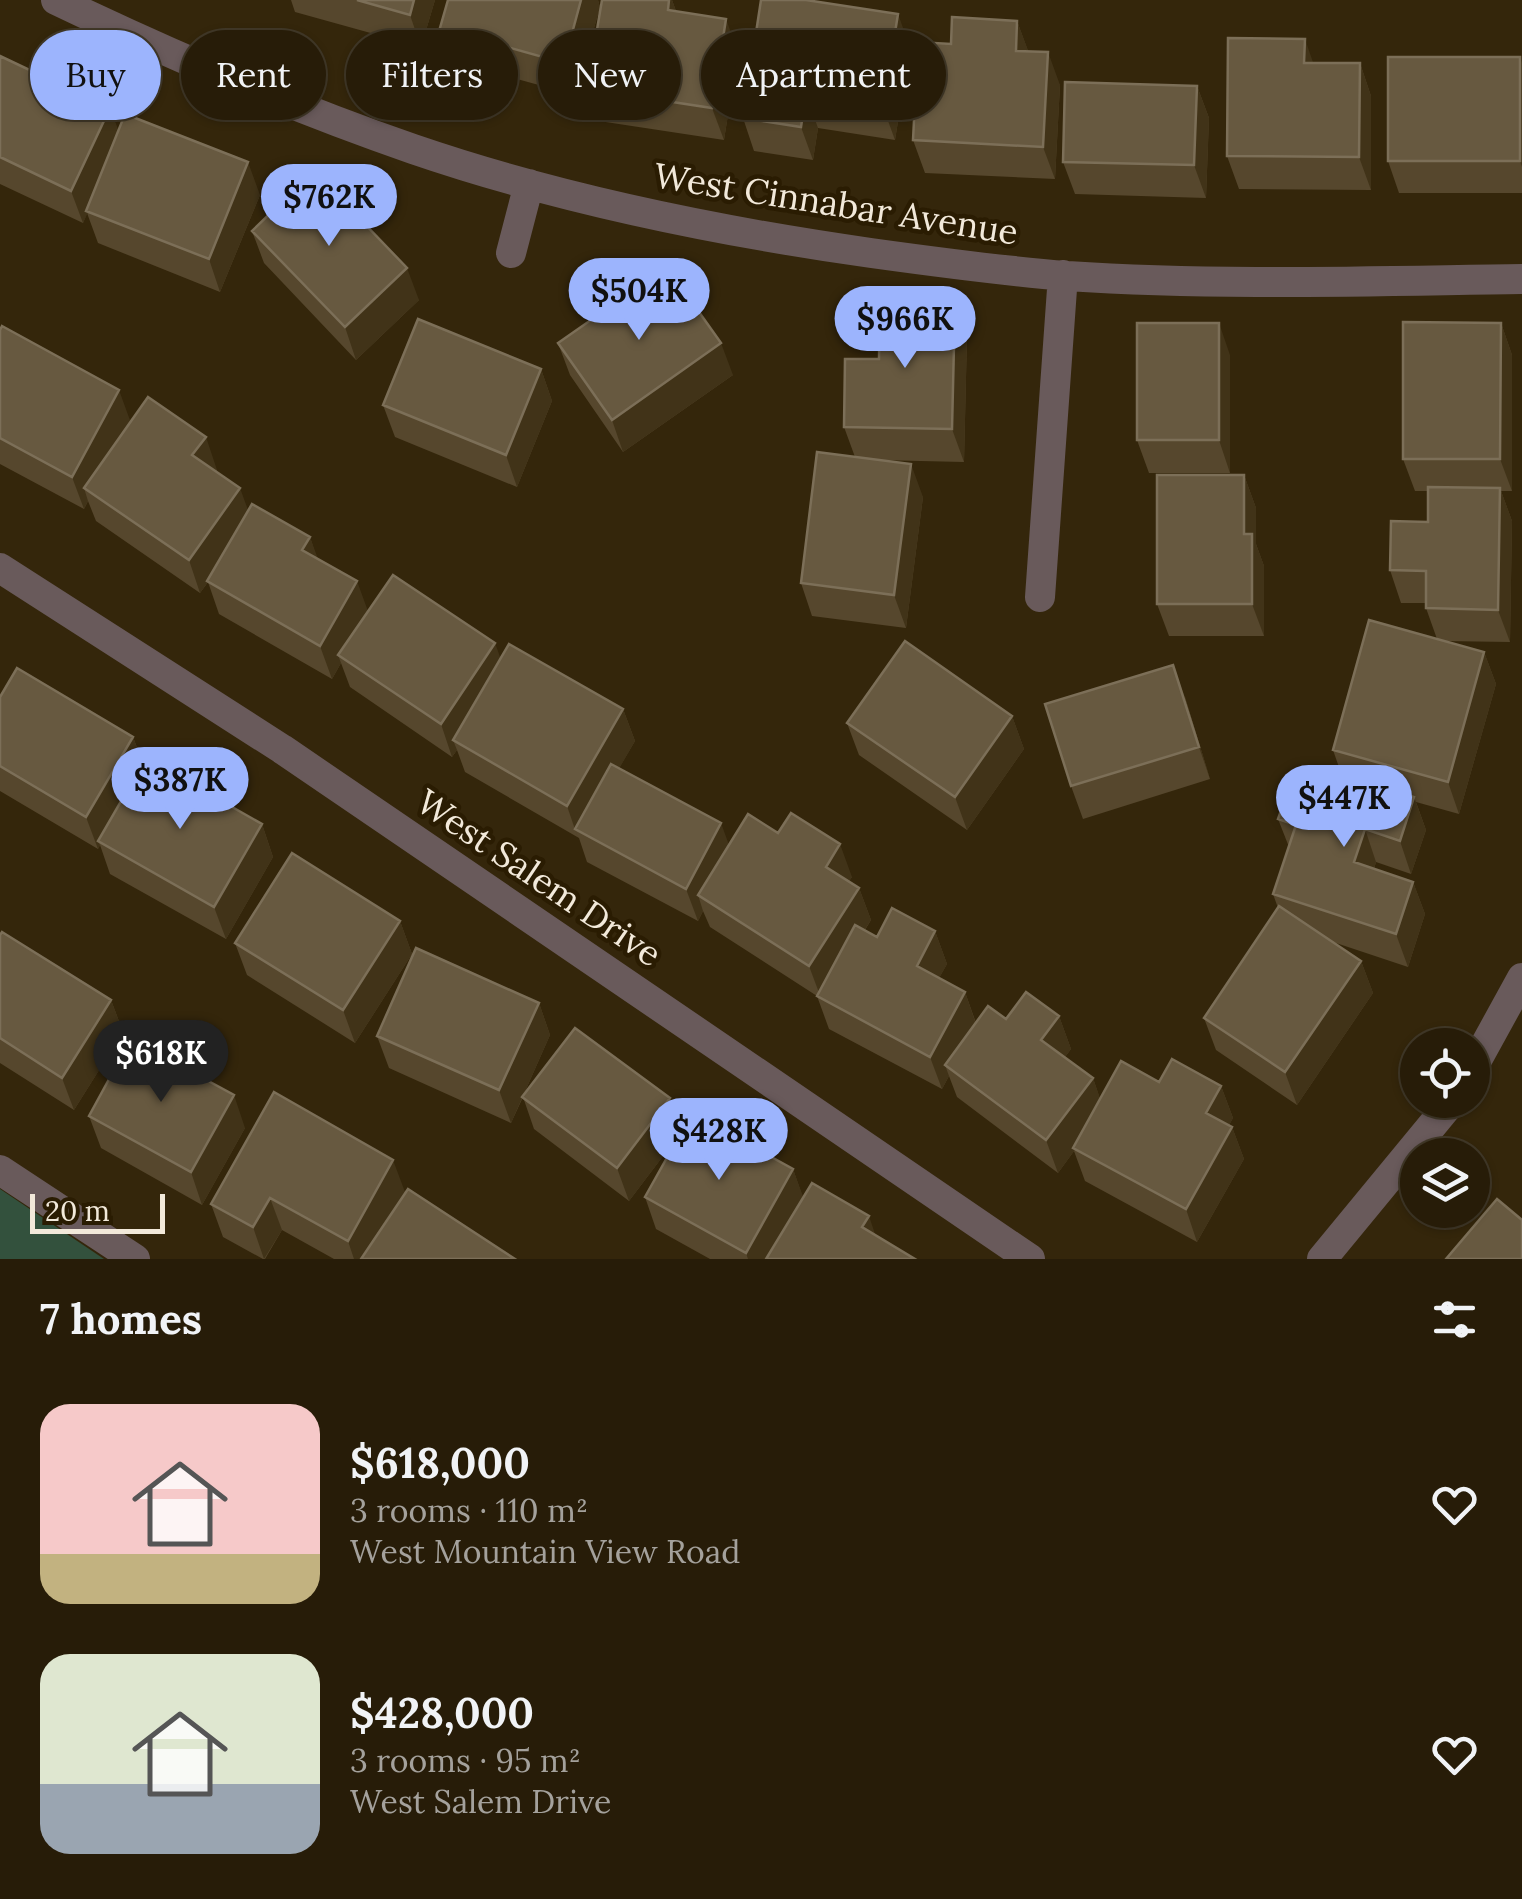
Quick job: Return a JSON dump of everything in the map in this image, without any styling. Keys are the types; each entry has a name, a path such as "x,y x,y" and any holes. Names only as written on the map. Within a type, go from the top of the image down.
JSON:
{"street":[{"name":"West Cinnabar Avenue","path":"56,0 182,60 417,150 642,213 757,236 1063,275 1206,283 1522,279"},
{"path":"510,253 528,184"},
{"path":"1040,596 1063,275"},
{"name":"West Salem Drive","path":"0,568 282,748 1030,1259"},
{"path":"1490,1036 1522,978"},
{"path":"1322,1259 1439,1118"},
{"path":"0,1170 136,1259"}],"green space":[{"path":"0,1189 104,1259 0,1259"}],"building":[{"path":"357,0 414,0 410,15"},
{"path":"448,0 581,0 573,30 538,30 538,56 518,50 518,30 440,28"},
{"path":"602,0 669,0 668,10 726,19 724,30 701,30 701,106 681,103 681,30 597,30"},
{"path":"761,0 806,0 898,14 895,30 756,30"},
{"path":"952,17 1017,21 1016,51 1048,52 1043,147 913,140 914,120 946,120 946,44 951,44"},
{"path":"1228,38 1305,39 1304,63 1360,63 1359,157 1227,156"},
{"path":"0,56 30,70 30,120 104,120 71,191 0,157"},
{"path":"1388,57 1520,57 1520,161 1388,161"},
{"path":"1065,82 1197,86 1194,165 1063,162"},
{"path":"123,120 140,120 248,162 209,259 86,211"},
{"path":"756,120 802,120 801,127"},
{"path":"314,171 407,268 345,327 252,231"},
{"path":"667,267 721,343 612,420 558,343"},
{"path":"880,302 955,303 952,429 844,427 845,359 879,359"},
{"path":"418,319 541,369 506,455 383,405"},
{"path":"1403,322 1501,323 1500,459 1403,459"},
{"path":"1137,323 1219,323 1219,440 1137,440"},
{"path":"2,326 119,390 72,477 0,438"},
{"path":"148,397 206,437 192,455 240,488 189,560 84,488"},
{"path":"817,452 911,464 894,595 801,583"},
{"path":"1157,475 1244,475 1244,534 1252,534 1252,604 1157,604"},
{"path":"1428,487 1500,488 1498,610 1426,608 1426,571 1390,570 1391,521 1428,522"},
{"path":"252,504 310,537 302,550 357,581 320,646 207,581"},
{"path":"393,575 495,643 441,724 338,655"},
{"path":"1369,620 1484,652 1448,782 1333,750"},
{"path":"905,641 1012,716 955,797 847,723"},
{"path":"509,644 623,709 567,806 453,740"},
{"path":"1173,665 1199,747 1071,786 1045,704"},
{"path":"17,668 133,737 86,817 0,766 0,697"},
{"path":"146,758 262,824 214,907 98,841"},
{"path":"611,764 721,823 686,889 575,829"},
{"path":"1326,768 1414,797 1400,841 1365,829 1354,862 1413,882 1396,934 1273,894 1296,825 1278,819 1289,788 1317,797"},
{"path":"791,813 840,844 826,867 859,888 809,966 698,895 748,814 778,833"},
{"path":"292,853 400,921 343,1010 235,943"},
{"path":"1279,906 1361,961 1285,1072 1204,1018"},
{"path":"892,908 935,931 917,966 965,992 930,1057 817,996 855,925 877,937"},
{"path":"2,932 111,1000 62,1078 0,1038"},
{"path":"416,948 539,1003 499,1090 377,1036"},
{"path":"1026,992 1059,1016 1041,1040 1093,1078 1046,1140 945,1065 988,1006 1006,1019"},
{"path":"575,1028 670,1098 617,1168 522,1097"},
{"path":"131,1039 234,1095 191,1172 89,1116"},
{"path":"1172,1059 1221,1086 1206,1113 1232,1127 1186,1209 1073,1148 1121,1061 1159,1082"},
{"path":"274,1092 393,1160 348,1241 270,1198 253,1227 211,1204"},
{"path":"692,1113 793,1169 746,1253 645,1197"},
{"path":"812,1183 869,1216 862,1227 915,1259 766,1259"},
{"path":"408,1189 515,1259 361,1259"},
{"path":"1497,1199 1522,1220 1522,1259 1446,1259 1472,1228 1490,1228 1490,1207"}]}
